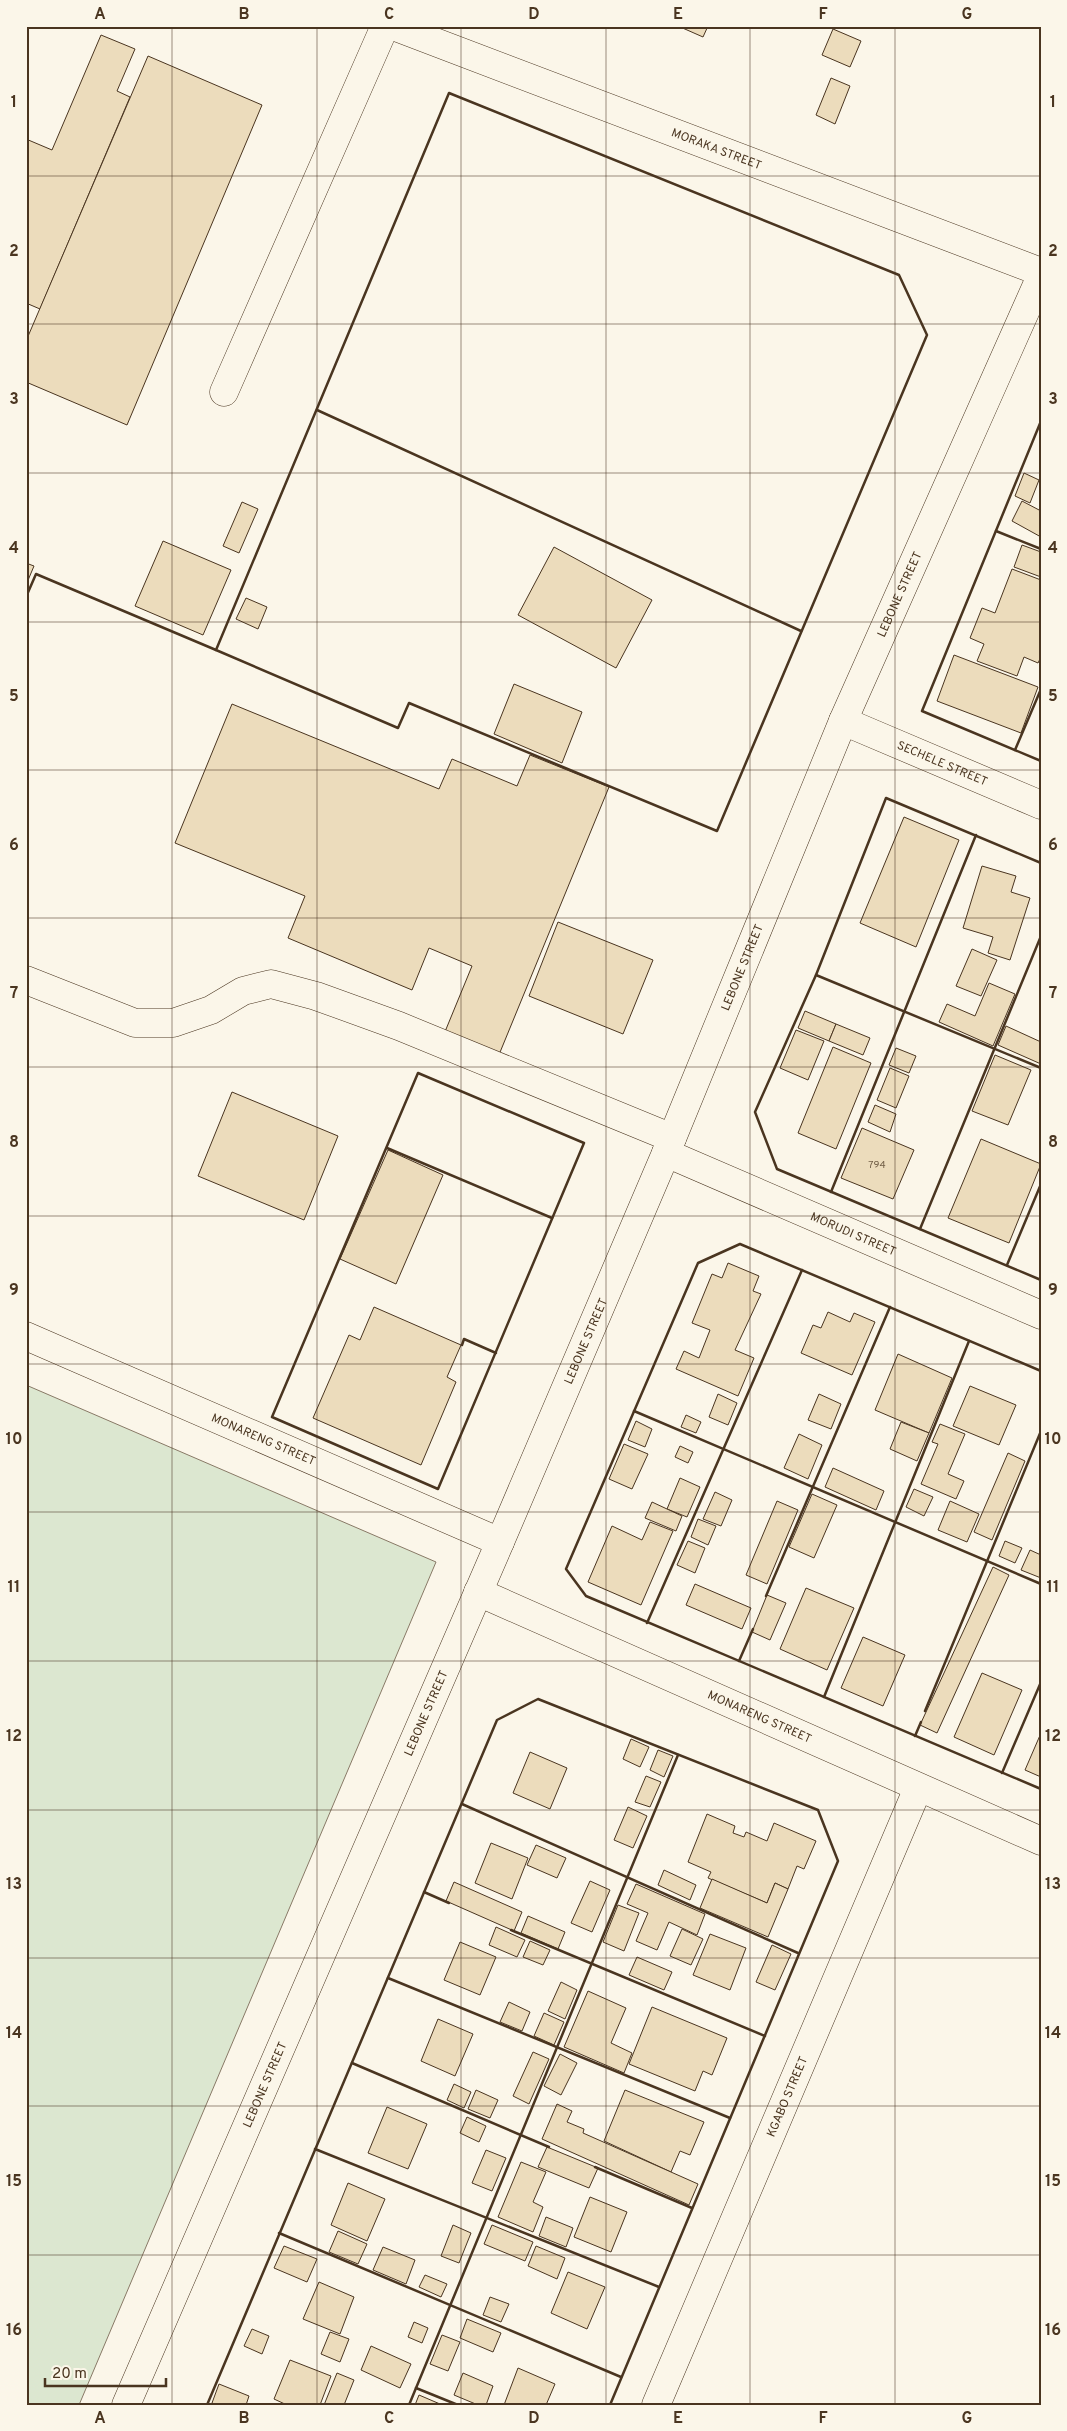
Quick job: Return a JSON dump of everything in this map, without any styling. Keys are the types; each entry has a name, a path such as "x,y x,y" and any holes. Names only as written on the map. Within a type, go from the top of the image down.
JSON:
{"street":[{"path":"224,392 384,26"},
{"name":"MORAKA STREET","path":"393,26 1041,274"},
{"name":"LEBONE STREET","path":"126,2405 500,1542 669,1145 843,720 1041,274"},
{"name":"SECHELE STREET","path":"843,720 1041,805"},
{"name":"MORUDI STREET","path":"26,980 135,1022 173,1023 211,1010 243,990 271,984 316,996 399,1026 669,1145 1041,1315"},
{"name":"MONARENG STREET","path":"26,1336 500,1542"},
{"name":"MONARENG STREET","path":"478,1592 918,1788 1041,1840"},
{"name":"KGABO STREET","path":"656,2405 918,1788"}],"green space":[{"path":"26,1385 436,1562 79,2405 26,2405"}],"building":[{"path":"678,26 708,26 703,37"},
{"path":"833,29 861,41 850,67 822,55"},
{"path":"101,35 135,49 117,91 130,97 40,309 26,303 26,139 52,150"},
{"path":"148,56 262,105 127,425 26,382 26,341"},
{"path":"831,78 850,86 835,124 816,115"},
{"path":"1024,473 1039,480 1030,503 1015,496"},
{"path":"1022,501 1041,511 1041,537 1012,521"},
{"path":"242,502 258,509 239,553 223,546"},
{"path":"163,541 231,570 203,635 135,606"},
{"path":"1022,545 1041,552 1041,577 1014,567"},
{"path":"554,547 652,600 616,668 518,615"},
{"path":"26,563 34,566 26,585"},
{"path":"1012,569 1041,580 1041,657 1038,663 1024,657 1017,676 977,661 984,644 970,638 982,608 995,613"},
{"path":"246,598 267,607 258,629 236,619"},
{"path":"954,655 1038,687 1021,733 937,701"},
{"path":"514,684 582,712 562,763 494,734"},
{"path":"232,704 439,789 452,759 517,786 530,755 609,787 496,1062 442,1039 472,966 429,948 412,990 288,938 305,896 175,843"},
{"path":"904,817 959,840 916,947 860,923"},
{"path":"982,866 1016,876 1011,892 1030,898 1010,960 988,953 993,937 963,928"},
{"path":"558,922 653,960 623,1034 529,996"},
{"path":"972,949 997,960 981,996 956,986"},
{"path":"989,983 1015,994 993,1046 939,1022 947,1004 975,1016"},
{"path":"805,1011 836,1024 829,1041 798,1028"},
{"path":"836,1024 870,1038 863,1055 829,1041"},
{"path":"1006,1026 1041,1042 1041,1064 998,1045"},
{"path":"796,1030 824,1041 808,1080 780,1068"},
{"path":"833,1047 871,1063 836,1149 798,1133"},
{"path":"896,1048 916,1056 909,1073 889,1065"},
{"path":"995,1055 1031,1070 1008,1125 972,1111"},
{"path":"890,1068 909,1076 896,1108 877,1100"},
{"path":"232,1092 338,1136 304,1220 198,1176"},
{"path":"875,1105 896,1114 890,1132 868,1122"},
{"path":"862,1128 914,1150 893,1199 841,1178"},
{"path":"981,1139 1041,1164 1009,1243 948,1218"},
{"path":"388,1150 443,1175 396,1284 340,1259"},
{"path":"728,1263 759,1276 753,1291 761,1294 735,1350 754,1358 738,1396 676,1369 684,1351 699,1358 710,1330 692,1323 712,1274 722,1278"},
{"path":"374,1307 461,1345 447,1377 456,1382 421,1465 313,1418 349,1335 360,1340"},
{"path":"828,1312 850,1322 854,1313 875,1322 852,1375 801,1353 813,1325 821,1328"},
{"path":"898,1354 952,1378 929,1433 875,1410"},
{"path":"970,1386 1016,1405 999,1445 953,1426"},
{"path":"718,1394 737,1403 728,1425 709,1417"},
{"path":"819,1394 841,1404 831,1429 808,1420"},
{"path":"686,1415 701,1422 696,1433 681,1427"},
{"path":"636,1421 652,1429 645,1447 628,1440"},
{"path":"901,1422 929,1433 917,1461 890,1449"},
{"path":"940,1424 965,1434 948,1474 964,1481 956,1499 921,1484 938,1444 932,1442"},
{"path":"799,1434 822,1445 808,1479 784,1468"},
{"path":"624,1444 648,1454 632,1489 609,1479"},
{"path":"680,1446 693,1452 688,1463 675,1457"},
{"path":"1008,1453 1025,1461 992,1540 974,1532"},
{"path":"833,1468 884,1491 876,1510 825,1487"},
{"path":"680,1478 700,1487 687,1517 667,1509"},
{"path":"914,1489 933,1497 924,1516 906,1507"},
{"path":"715,1492 732,1500 721,1526 703,1519"},
{"path":"812,1494 837,1505 814,1558 789,1547"},
{"path":"777,1501 798,1510 767,1584 746,1575"},
{"path":"950,1501 979,1514 967,1542 938,1530"},
{"path":"652,1502 682,1516 676,1531 645,1518"},
{"path":"698,1519 716,1526 708,1545 691,1537"},
{"path":"650,1522 673,1531 641,1605 588,1582 612,1526 642,1540"},
{"path":"688,1541 705,1548 695,1573 677,1565"},
{"path":"1005,1541 1022,1548 1015,1563 999,1556"},
{"path":"1030,1550 1041,1555 1041,1578 1021,1570"},
{"path":"993,1567 1009,1575 937,1733 920,1725"},
{"path":"695,1584 751,1608 742,1629 686,1605"},
{"path":"806,1588 854,1608 827,1670 780,1649"},
{"path":"767,1595 786,1603 770,1640 752,1632"},
{"path":"863,1637 905,1655 883,1706 841,1688"},
{"path":"982,1673 1022,1690 994,1755 954,1737"},
{"path":"1041,1733 1041,1777 1025,1770"},
{"path":"631,1739 649,1747 640,1767 623,1759"},
{"path":"658,1750 673,1756 664,1777 650,1770"},
{"path":"530,1752 567,1768 550,1809 513,1793"},
{"path":"646,1776 661,1782 650,1807 635,1802"},
{"path":"628,1807 647,1816 633,1848 614,1840"},
{"path":"707,1814 735,1826 733,1833 744,1837 746,1832 767,1841 774,1823 816,1841 804,1869 797,1866 788,1889 775,1883 767,1903 708,1878 711,1872 688,1862"},
{"path":"491,1843 528,1858 512,1899 475,1883"},
{"path":"536,1845 566,1858 557,1878 527,1865"},
{"path":"664,1870 696,1885 690,1900 658,1885"},
{"path":"712,1879 767,1903 775,1883 788,1889 768,1937 700,1908"},
{"path":"590,1881 610,1890 592,1932 571,1923"},
{"path":"454,1882 522,1912 514,1931 446,1901"},
{"path":"636,1884 705,1914 697,1935 669,1922 657,1950 636,1941 648,1913 627,1904"},
{"path":"618,1905 639,1913 624,1951 603,1942"},
{"path":"528,1916 565,1932 558,1949 521,1933"},
{"path":"496,1927 525,1940 517,1957 489,1945"},
{"path":"682,1929 703,1939 691,1965 670,1956"},
{"path":"710,1934 746,1948 730,1990 693,1975"},
{"path":"530,1941 550,1950 543,1965 523,1957"},
{"path":"460,1942 496,1957 480,1995 444,1980"},
{"path":"772,1945 791,1954 775,1990 756,1982"},
{"path":"637,1957 672,1972 664,1990 629,1975"},
{"path":"561,1982 577,1990 565,2019 548,2011"},
{"path":"588,1991 626,2008 611,2043 632,2053 624,2073 564,2047"},
{"path":"509,2002 530,2012 522,2031 500,2022"},
{"path":"652,2007 727,2038 712,2075 703,2071 695,2091 629,2064"},
{"path":"544,2013 564,2022 554,2045 534,2036"},
{"path":"438,2019 473,2034 455,2076 421,2061"},
{"path":"533,2052 549,2059 529,2104 513,2096"},
{"path":"560,2054 577,2063 561,2095 544,2086"},
{"path":"454,2084 471,2092 464,2108 447,2100"},
{"path":"476,2090 498,2100 490,2118 468,2109"},
{"path":"625,2090 704,2122 690,2155 680,2151 671,2172 604,2141"},
{"path":"557,2104 572,2111 567,2122 584,2129 583,2133 698,2184 689,2205 542,2139"},
{"path":"387,2107 427,2124 408,2169 368,2153"},
{"path":"467,2117 486,2126 479,2142 460,2133"},
{"path":"547,2147 598,2168 589,2188 538,2167"},
{"path":"486,2150 506,2158 492,2191 472,2183"},
{"path":"521,2162 546,2172 533,2202 543,2207 533,2232 498,2217"},
{"path":"348,2183 385,2199 367,2241 331,2225"},
{"path":"590,2197 627,2212 611,2252 574,2237"},
{"path":"546,2217 573,2228 566,2247 539,2236"},
{"path":"453,2225 471,2233 459,2263 441,2256"},
{"path":"492,2225 533,2242 525,2261 484,2244"},
{"path":"338,2231 367,2244 358,2264 329,2252"},
{"path":"284,2246 317,2259 307,2282 274,2268"},
{"path":"536,2246 565,2258 557,2279 528,2266"},
{"path":"383,2247 415,2260 406,2284 373,2270"},
{"path":"568,2272 605,2287 587,2329 551,2313"},
{"path":"425,2275 447,2284 441,2297 419,2287"},
{"path":"319,2282 354,2297 340,2334 303,2319"},
{"path":"490,2297 509,2304 501,2322 483,2315"},
{"path":"467,2319 501,2333 493,2352 460,2338"},
{"path":"414,2322 428,2328 422,2343 408,2337"},
{"path":"252,2329 269,2336 262,2354 244,2346"},
{"path":"330,2332 349,2339 340,2362 321,2354"},
{"path":"442,2335 460,2342 448,2371 430,2364"},
{"path":"371,2346 411,2364 400,2388 361,2370"},
{"path":"290,2360 331,2376 320,2405 287,2405 274,2399"},
{"path":"518,2368 555,2384 546,2405 504,2405"},
{"path":"337,2373 354,2380 344,2405 324,2405"},
{"path":"463,2373 493,2386 486,2405 478,2405 454,2395"},
{"path":"219,2384 249,2396 246,2405 216,2405 212,2403"},
{"path":"419,2395 440,2404 440,2405 415,2405"}],"wall":[{"path":"449,93 899,275 927,335 717,831 409,703 398,728 216,650 449,93"},
{"path":"317,410 801,631"},
{"path":"1041,421 922,711 1041,761"},
{"path":"996,531 1041,549"},
{"path":"26,597 36,574 216,650"},
{"path":"1015,750 1041,689"},
{"path":"1041,863 886,798 816,975 755,1112 777,1169 1041,1280"},
{"path":"831,1192 976,835"},
{"path":"920,1229 1041,936"},
{"path":"816,975 1041,1068"},
{"path":"418,1073 584,1143 438,1489 272,1417 418,1073"},
{"path":"387,1148 552,1218"},
{"path":"1007,1265 1041,1184"},
{"path":"1041,1371 740,1244 698,1263 566,1569 586,1596 1041,1789"},
{"path":"647,1623 802,1270"},
{"path":"766,1596 890,1307"},
{"path":"462,1345 464,1339 496,1353"},
{"path":"824,1697 969,1341"},
{"path":"634,1411 1041,1584"},
{"path":"925,1711 1041,1431"},
{"path":"739,1661 753,1629"},
{"path":"1002,1773 1041,1682"},
{"path":"207,2405 497,1720 538,1699 818,1810 838,1861 610,2405"},
{"path":"915,1736 921,1722"},
{"path":"409,2405 678,1755"},
{"path":"462,1804 798,1953"},
{"path":"424,1892 449,1903"},
{"path":"511,1930 765,2036"},
{"path":"388,1978 730,2118"},
{"path":"352,2063 549,2147"},
{"path":"315,2149 659,2287"},
{"path":"595,2167 692,2208"},
{"path":"279,2233 621,2377"},
{"path":"416,2388 458,2405"}]}
